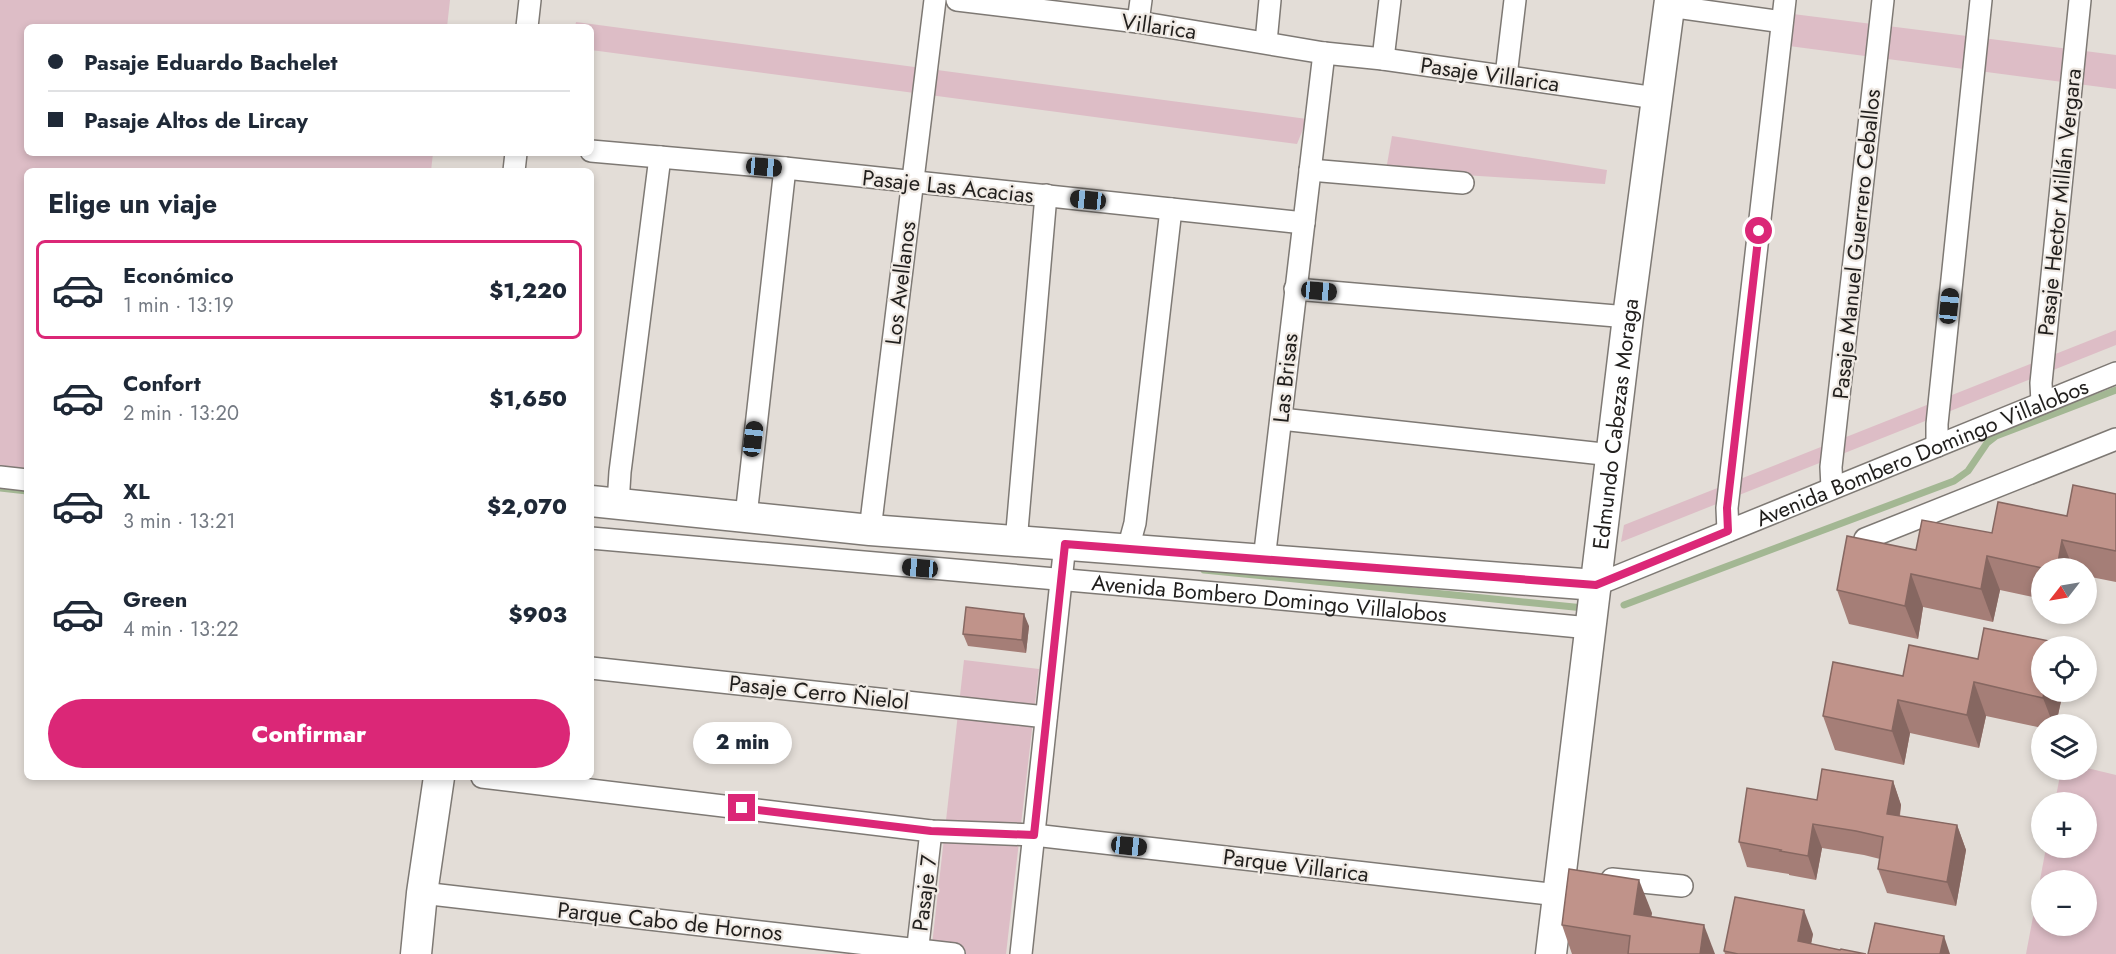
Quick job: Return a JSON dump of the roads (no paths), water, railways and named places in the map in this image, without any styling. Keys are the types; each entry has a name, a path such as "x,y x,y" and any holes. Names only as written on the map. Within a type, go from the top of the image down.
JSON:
{"street":[{"path":"527,24 530,0"},
{"name":"Los Avellanos","path":"870,530 935,0"},
{"name":"Villarica","path":"957,0 1032,4 1324,53"},
{"path":"1138,22 1141,0"},
{"path":"1266,42 1270,0"},
{"path":"1383,59 1390,0"},
{"path":"1506,76 1515,0"},
{"path":"1728,531 1727,508 1785,0"},
{"name":"Pasaje Manuel Guerrero Ceballos","path":"1832,489 1831,466 1883,0"},
{"path":"1937,446 1936,424 1981,0"},
{"name":"Pasaje Hector Millán Vergara","path":"2042,403 2041,383 2080,0"},
{"path":"1669,3 1782,22"},
{"name":"Edmundo Cabezas Moraga","path":"1551,954 1574,880 1590,628 1669,3"},
{"name":"Pasaje Villarica","path":"1324,53 1383,59 1656,98"},
{"name":"Las Brisas","path":"1264,560 1324,53"},
{"name":"Pasaje Las Acacias","path":"594,151 785,168 1304,223"},
{"path":"604,502 620,472 660,157"},
{"path":"746,516 785,168"},
{"path":"1310,170 1463,183"},
{"path":"1016,542 1046,195"},
{"path":"1128,549 1135,523 1171,209"},
{"path":"1295,289 1628,317"},
{"name":"Avenida Bombero Domingo Villalobos","path":"604,502 870,530 1596,585 2116,373"},
{"path":"1281,419 1612,455"},
{"path":"1865,539 2116,439"},
{"path":"0,477 24,480"},
{"name":"Avenida Bombero Domingo Villalobos","path":"594,538 1590,628"},
{"path":"1021,954 1065,544"},
{"name":"Pasaje Cerro Ñielol","path":"594,668 1046,717"},
{"path":"416,954 422,893 439,780"},
{"name":"Parque Villarica","path":"507,780 931,831 1034,835 1574,880 1682,886"},
{"name":"Pasaje 7","path":"917,952 931,831"},
{"name":"Parque Cabo de Hornos","path":"422,893 917,952 954,954"}],"waterway":[{"path":"1624,605 1954,481 1968,471 1987,443 1996,436 2116,390"},
{"path":"0,488 24,491"},
{"path":"1204,570 1584,608"}]}
